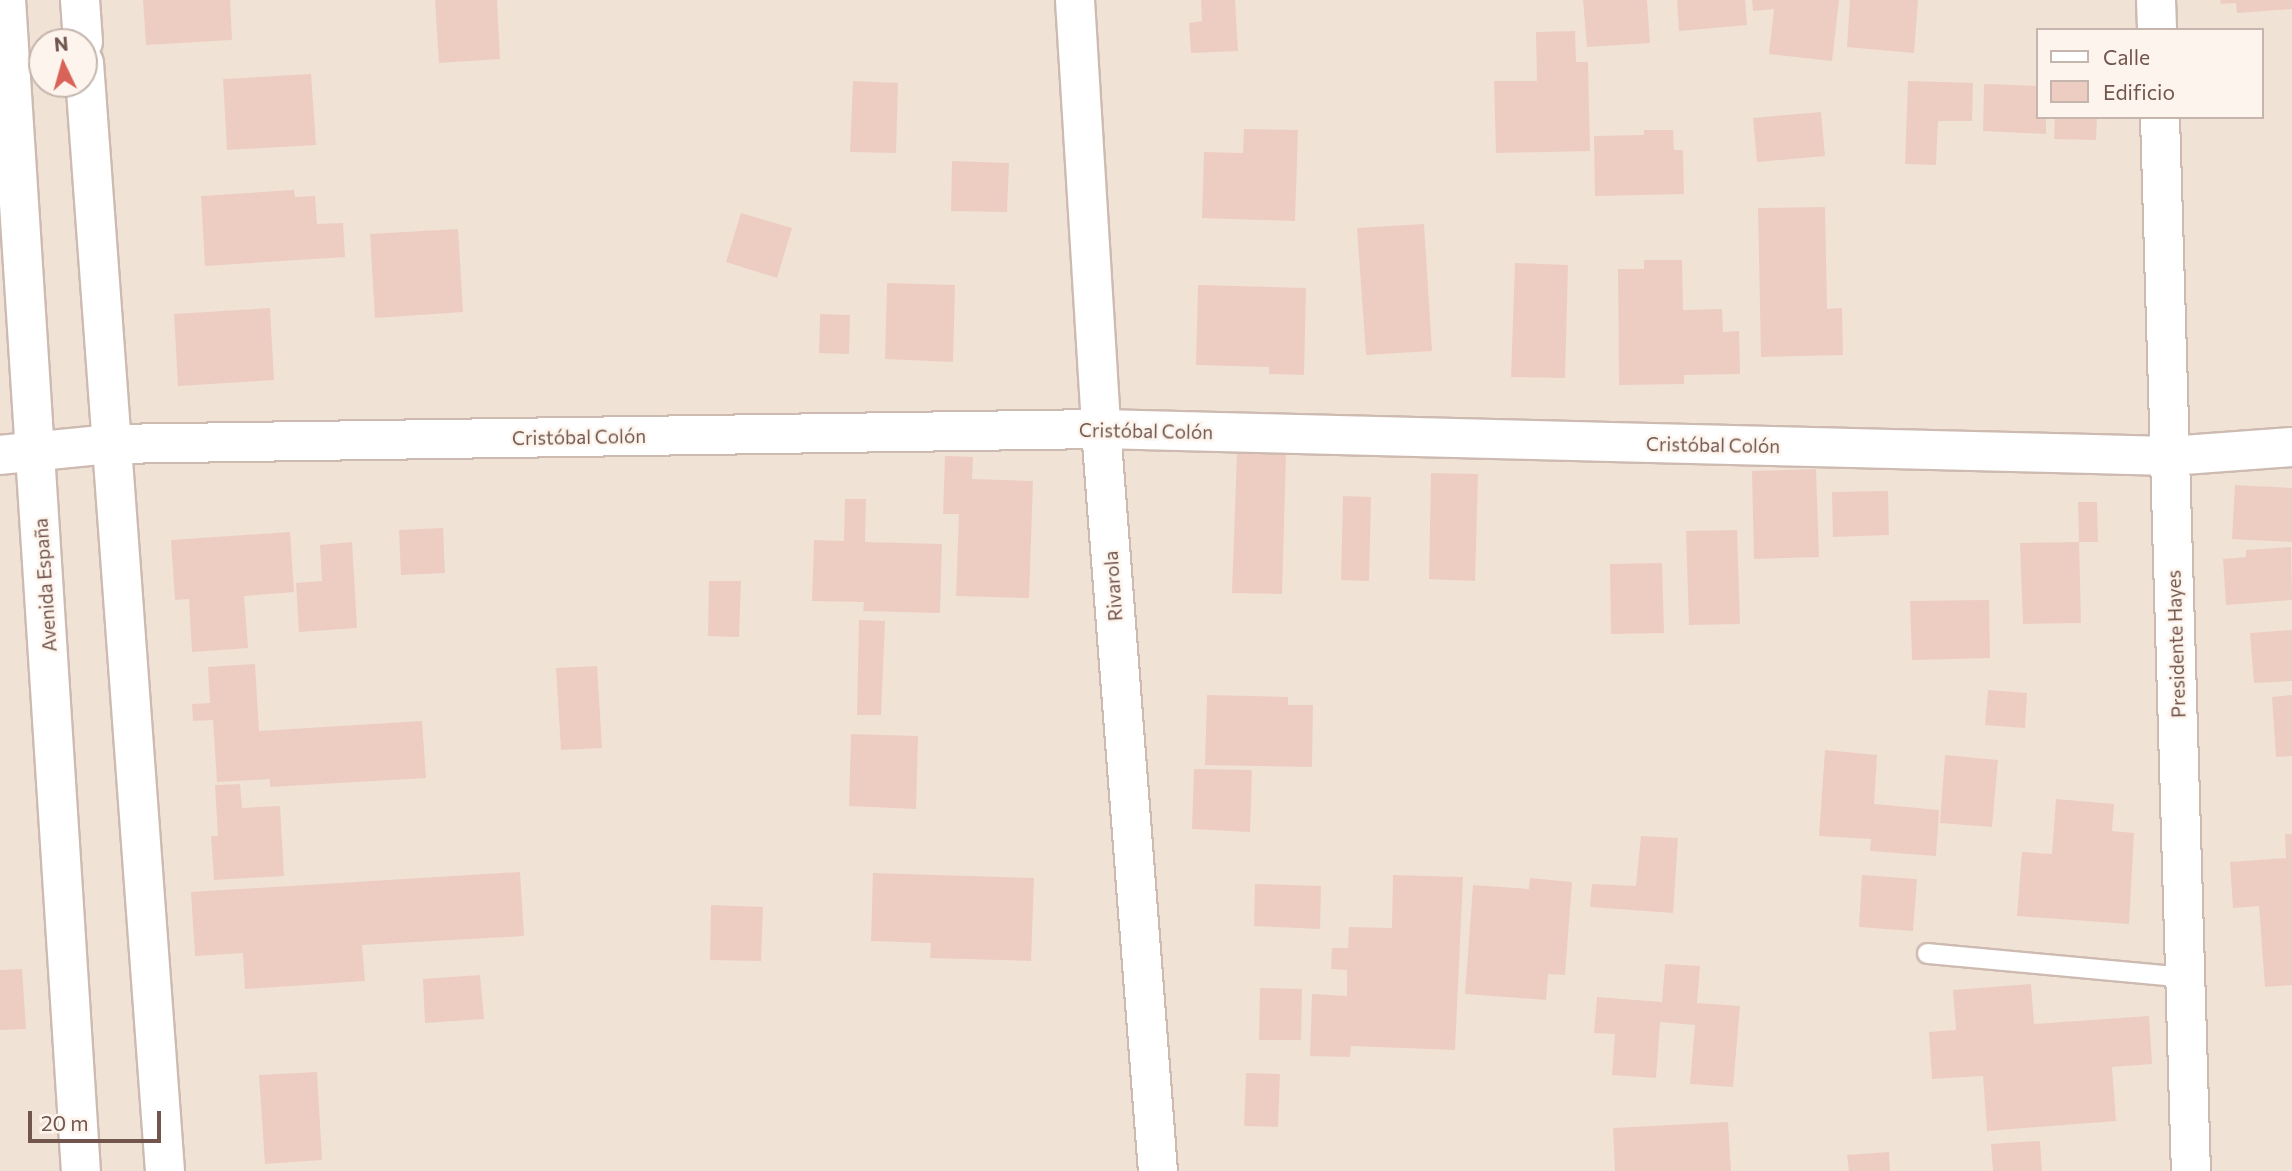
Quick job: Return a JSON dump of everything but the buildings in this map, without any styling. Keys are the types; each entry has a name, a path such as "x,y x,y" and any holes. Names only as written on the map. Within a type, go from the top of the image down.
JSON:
{"street":[{"name":"Avenida España","path":"6,0 18,455 81,1171"},
{"path":"80,0 82,28"},
{"name":"Rivarola","path":"1074,0 1101,429 1158,1171"},
{"path":"2156,0 2157,28"},
{"path":"86,98 165,1171"},
{"name":"Presidente Hayes","path":"2160,119 2191,1171"},
{"name":"Cristóbal Colón","path":"18,455 110,444 1101,429 2170,456 2292,447"}],"lane":[{"path":"1927,953 2186,977"}],"shaded area":[{"path":"0,0 2292,0 2292,1171 0,1171"}]}
